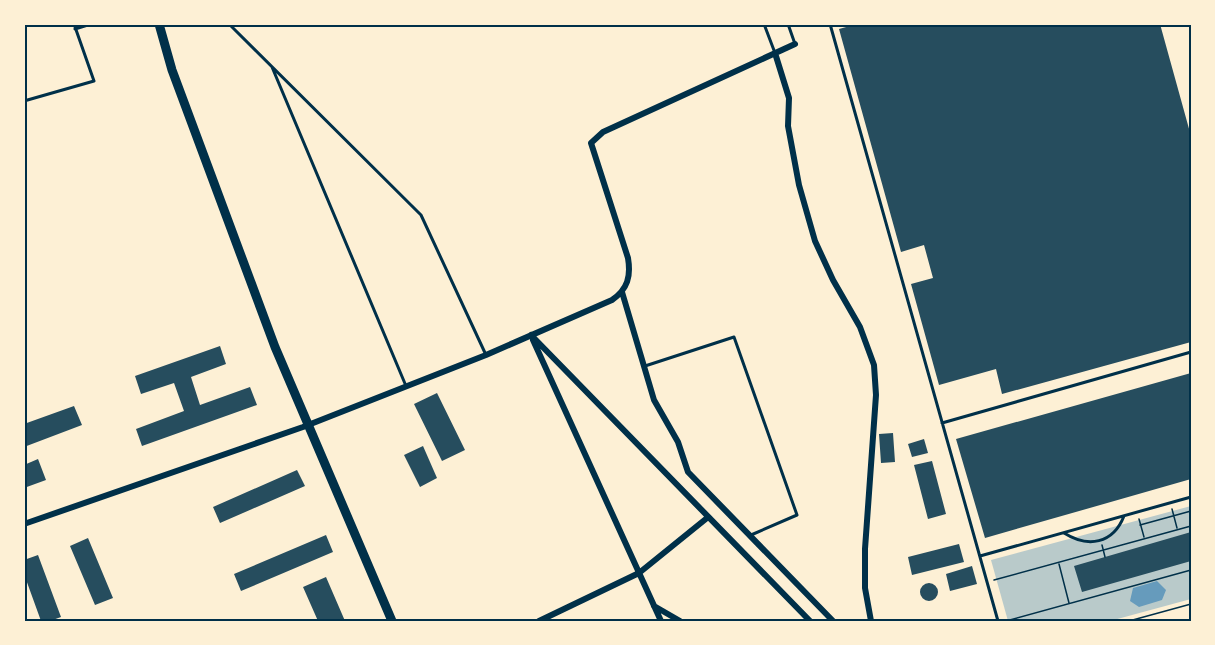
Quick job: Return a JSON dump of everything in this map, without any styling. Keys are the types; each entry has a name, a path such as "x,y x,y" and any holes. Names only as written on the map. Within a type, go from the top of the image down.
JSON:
{"main road":[{"path":"159,24 172,70 274,347 392,621"}],"street":[{"path":"24,524 308,425 486,355 612,300 621,292 630,273 628,258 591,143 603,132 795,44"},
{"path":"775,53 789,98 788,126 799,185 814,240 832,280 860,327 874,365 876,395 865,559 865,588 870,621"},
{"path":"621,292 654,400 678,442 688,472 833,621"},
{"path":"531,335 707,518 810,621"},
{"path":"531,335 661,621"},
{"path":"539,621 639,573 707,518"},
{"path":"654,606 680,621"}],"lane":[{"path":"24,101 94,81 75,26 91,24"},
{"path":"229,24 421,214 486,355"},
{"path":"765,24 775,53"},
{"path":"788,24 795,44"},
{"path":"830,24 998,621"},
{"path":"271,65 406,386"},
{"path":"644,366 734,337 797,515 749,536"},
{"path":"942,423 1191,352"},
{"path":"980,556 1191,497"},
{"path":"1064,532 1076,540 1101,541 1113,535 1124,516"}],"path":[{"path":"1170,503 1177,530"},
{"path":"1140,525 1191,511"},
{"path":"1137,512 1144,539"},
{"path":"987,582 1191,526"},
{"path":"1101,541 1105,557"},
{"path":"1059,562 1069,604"},
{"path":"1006,621 1191,570"},
{"path":"1129,621 1191,604"}],"shaded area":[{"path":"1191,506 1191,599 1110,621 1008,621 991,560"}],"water":[{"path":"1157,581 1166,590 1162,600 1139,607 1130,601 1133,588"}],"building":[{"path":"857,24 1160,24 1191,136 1191,342 1002,394 996,369 939,385 911,284 933,278 924,245 901,252 839,29"},
{"path":"220,346 226,364 191,377 200,405 250,387 257,405 142,446 136,429 184,411 174,383 141,394 135,376"},
{"path":"1191,373 1191,479 985,538 956,439"},
{"path":"437,393 465,450 442,461 414,404"},
{"path":"74,406 82,425 24,447 24,424"},
{"path":"893,433 895,462 881,463 879,434"},
{"path":"924,439 928,453 912,457 908,444"},
{"path":"423,446 437,478 420,487 404,455"},
{"path":"38,459 46,480 24,488 24,465"},
{"path":"932,461 946,514 928,519 914,465"},
{"path":"297,470 305,486 220,523 213,507"},
{"path":"1191,532 1191,561 1082,592 1074,566"},
{"path":"326,535 333,552 241,591 234,574"},
{"path":"88,538 113,598 95,605 70,546"},
{"path":"959,544 964,562 912,575 908,557"},
{"path":"38,555 61,617 50,621 41,621 24,574 24,560"},
{"path":"972,566 977,584 950,591 946,574"},
{"path":"326,577 345,621 318,621 303,587"},
{"path":"929,583 935,586 938,592 935,598 929,601 923,598 920,592 923,586"}]}
